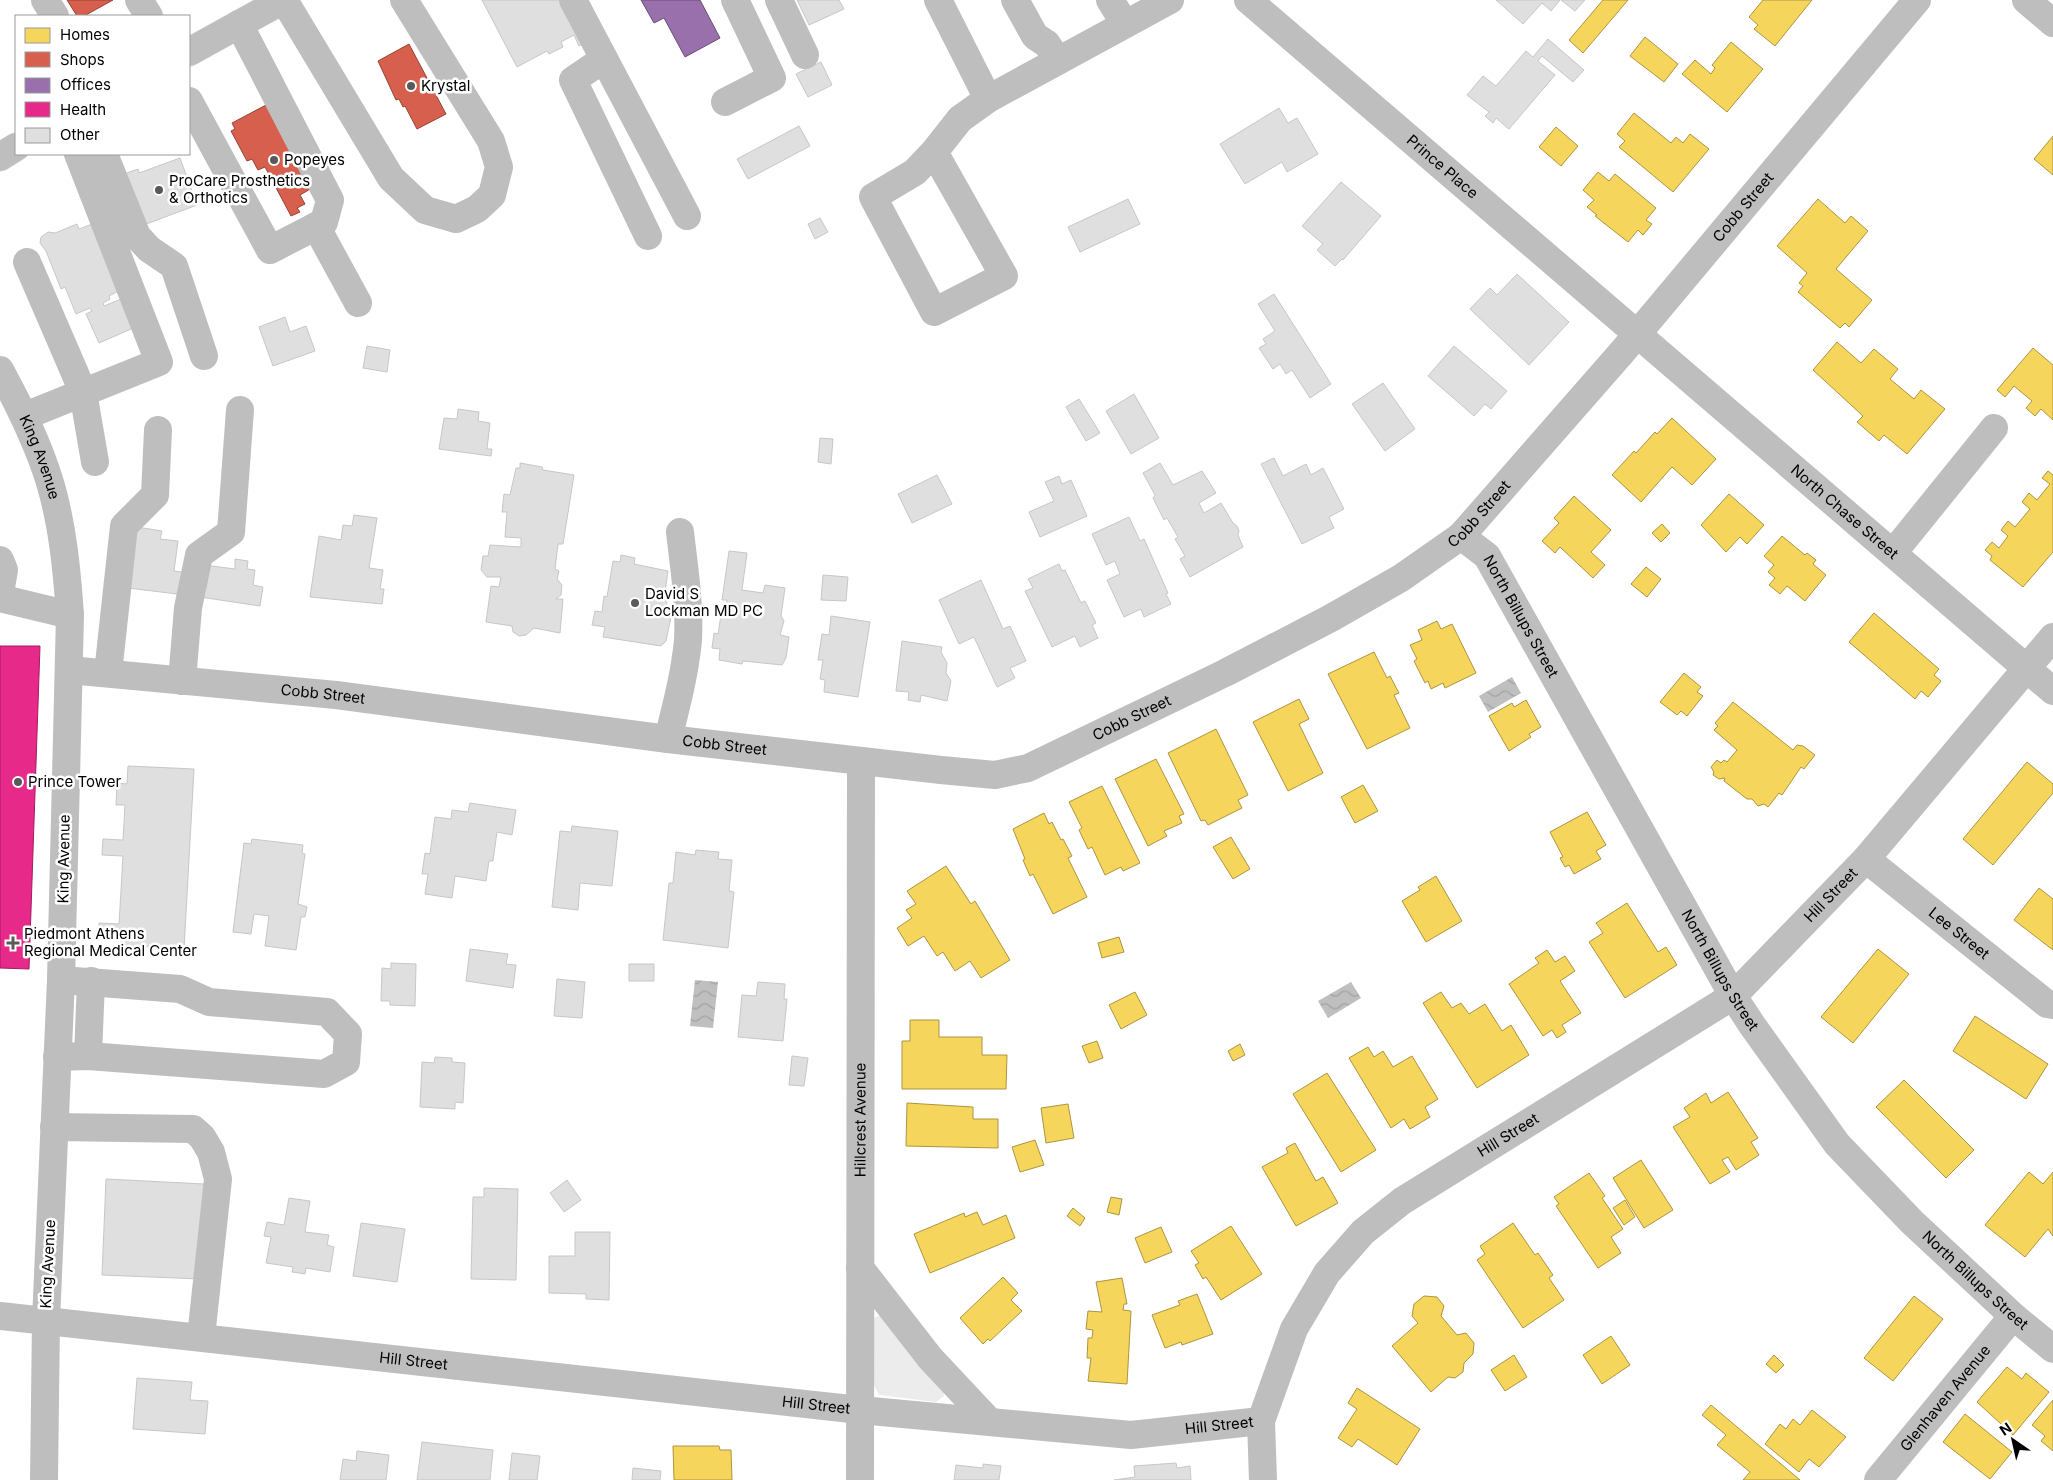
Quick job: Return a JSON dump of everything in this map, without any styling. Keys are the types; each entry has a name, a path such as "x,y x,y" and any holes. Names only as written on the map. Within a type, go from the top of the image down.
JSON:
{"street":[{"path":"46,0 54,15"},
{"path":"139,0 148,15"},
{"path":"190,51 248,13 283,0 391,178 426,210 456,219 476,209 492,195 499,167 491,141 404,0"},
{"path":"573,0 687,216"},
{"path":"725,102 772,78 735,0"},
{"path":"779,0 805,55"},
{"path":"938,0 988,98"},
{"path":"1015,0 1035,36 1047,44 1058,61"},
{"path":"1110,0 1125,24"},
{"path":"934,152 1004,276 934,312 873,197 915,172 934,152 960,119 988,98 1170,0"},
{"name":"Prince Place","path":"1248,0 1430,158 1637,333"},
{"name":"Cobb Street","path":"69,670 336,695 668,739 995,775 1028,768 1225,673 1331,618 1401,578 1461,536 1637,333 1917,0"},
{"path":"2026,0 2053,23"},
{"path":"190,103 270,250 324,222 330,200 248,13"},
{"path":"604,59 573,80 648,236"},
{"path":"0,157 15,149"},
{"path":"25,416 159,362 78,155"},
{"path":"104,155 137,236 149,249 174,266 204,356"},
{"path":"316,226 358,303"},
{"path":"27,262 82,392 95,462"},
{"name":"North Chase Street","path":"1637,333 2053,691"},
{"name":"King Avenue","path":"0,370 25,416 51,486 67,576 70,615 61,980 46,1320 44,1480"},
{"path":"182,681 188,608 199,555 231,532 240,410"},
{"path":"1893,553 1994,428"},
{"path":"108,673 124,526 154,495 158,430"},
{"path":"668,739 680,690 688,640 685,577 680,532"},
{"name":"North Billups Street","path":"1461,536 1487,556 1733,996 1837,1144 1912,1222 2012,1316 2053,1349"},
{"path":"0,560 4,570 0,593"},
{"path":"0,598 70,615"},
{"name":"Hill Street","path":"0,1316 860,1410 1131,1435 1261,1421 1294,1329 1327,1273 1363,1232 1402,1201 1733,996 1866,859 2053,637"},
{"name":"Hillcrest Avenue","path":"860,1480 861,761"},
{"name":"Lee Street","path":"1866,859 2047,1004 2053,1005"},
{"path":"57,1057 88,1056 324,1074 346,1062 348,1034 327,1012 209,1002 180,989 61,980"},
{"path":"88,1056 91,981"},
{"path":"54,1127 193,1129 202,1137 211,1152 218,1179 202,1337"},
{"path":"860,1268 930,1358 990,1422"},
{"name":"Glenhaven Avenue","path":"1878,1480 2012,1316"},
{"path":"1261,1421 1263,1480"}],"shaded area":[{"path":"878,1316 883,1317 916,1363 943,1387 944,1396 936,1402 879,1395 872,1381 874,1318"}],"water":[{"path":"1512,677 1521,693 1488,712 1479,696"},
{"path":"695,980 718,982 713,1028 690,1026"},
{"path":"1351,982 1361,998 1328,1018 1318,1001"}],"building: Homes":[{"path":"1603,0 1628,0 1583,53 1569,40"},
{"path":"1763,0 1812,0 1775,46 1754,29 1758,25 1749,17"},
{"path":"1645,37 1678,64 1664,82 1630,56"},
{"path":"1731,42 1763,69 1727,112 1682,74 1695,60 1711,74 1715,68 1712,65"},
{"path":"1634,113 1671,143 1676,137 1683,143 1690,134 1709,149 1673,192 1619,147 1625,141 1617,134"},
{"path":"1556,127 1578,146 1561,166 1539,147"},
{"path":"2053,136 2053,175 2034,159"},
{"path":"1598,172 1609,181 1615,174 1656,208 1646,220 1652,224 1643,235 1638,230 1628,242 1595,216 1597,215 1587,207 1594,200 1583,190"},
{"path":"1818,199 1845,223 1851,216 1868,231 1836,269 1872,300 1849,327 1845,323 1840,328 1798,292 1803,286 1799,283 1807,273 1777,246"},
{"path":"1837,342 1861,363 1874,349 1898,369 1890,379 1914,399 1921,390 1945,409 1907,454 1884,435 1879,441 1857,422 1863,416 1813,370"},
{"path":"2033,348 2053,365 2053,420 2041,409 2035,416 2026,408 2032,401 2014,386 2005,397 1997,390"},
{"path":"1672,418 1716,459 1692,485 1672,467 1641,502 1612,475 1634,451 1636,453 1655,432 1657,434"},
{"path":"2048,471 2053,475 2053,552 2023,587 1990,560 1992,556 1985,550 1992,542 1999,548 2008,536 2001,530 2008,521 2015,527 2030,509 2022,502 2029,493 2037,500 2050,484 2042,478"},
{"path":"1729,494 1764,525 1747,544 1740,537 1726,552 1701,525"},
{"path":"1574,496 1611,530 1591,552 1605,565 1593,578 1560,547 1555,553 1542,541 1559,523 1554,518"},
{"path":"1662,524 1670,533 1661,542 1652,533"},
{"path":"1782,536 1805,555 1807,553 1816,560 1813,564 1826,575 1805,601 1787,586 1780,594 1769,585 1775,578 1768,572 1774,565 1764,556"},
{"path":"1646,567 1661,579 1647,597 1631,584"},
{"path":"1874,613 1939,669 1934,675 1941,681 1928,697 1921,691 1915,699 1849,642"},
{"path":"1437,621 1441,629 1452,624 1476,673 1445,688 1443,683 1431,689 1428,681 1425,683 1414,661 1417,659 1410,645 1422,640 1418,630"},
{"path":"1374,652 1387,678 1390,676 1399,693 1394,695 1410,728 1367,749 1328,674"},
{"path":"1684,673 1701,687 1697,692 1703,696 1687,716 1681,711 1677,715 1660,702"},
{"path":"1299,699 1309,719 1299,724 1323,773 1288,791 1253,722"},
{"path":"1526,700 1541,727 1529,734 1531,737 1509,751 1489,716 1512,703 1514,707"},
{"path":"1733,702 1793,750 1797,745 1803,746 1815,755 1804,769 1801,767 1782,795 1779,793 1768,807 1764,804 1758,806 1752,799 1747,799 1724,781 1725,778 1719,779 1713,775 1714,772 1711,767 1717,760 1721,763 1724,760 1727,762 1737,750 1714,730 1718,726 1715,723"},
{"path":"1216,729 1248,795 1238,800 1242,808 1208,825 1205,820 1201,821 1168,753"},
{"path":"1156,759 1184,814 1179,816 1182,823 1164,831 1167,836 1148,846 1115,779"},
{"path":"2027,762 2053,784 2053,793 1993,865 1963,839"},
{"path":"1363,785 1378,811 1355,823 1341,797"},
{"path":"1102,786 1140,863 1123,871 1121,867 1105,875 1092,847 1088,849 1079,830 1082,828 1069,802"},
{"path":"1587,812 1606,845 1596,851 1601,859 1574,874 1569,865 1565,867 1560,858 1563,857 1550,832"},
{"path":"1044,813 1049,824 1052,822 1072,856 1068,858 1087,897 1053,914 1033,874 1030,876 1013,829"},
{"path":"1231,837 1250,869 1233,879 1213,847"},
{"path":"946,866 971,904 975,901 1010,960 981,978 970,961 955,971 943,952 937,956 924,936 908,946 897,928 912,918 906,910 916,904 907,891"},
{"path":"1436,876 1462,921 1426,942 1402,901 1420,890 1418,887"},
{"path":"2039,888 2053,899 2053,950 2014,920"},
{"path":"1627,903 1658,952 1666,947 1677,965 1625,998 1589,942 1603,933 1596,923"},
{"path":"1119,937 1124,952 1102,958 1098,943"},
{"path":"1878,949 1909,974 1853,1043 1821,1017"},
{"path":"1547,950 1555,962 1565,956 1575,971 1560,981 1581,1013 1562,1025 1566,1032 1557,1038 1552,1030 1543,1036 1509,984 1539,963 1535,958"},
{"path":"1135,992 1147,1015 1121,1029 1109,1005"},
{"path":"1441,992 1452,1008 1461,1003 1469,1014 1485,1004 1502,1031 1511,1025 1529,1055 1477,1088 1423,1003"},
{"path":"1975,1016 2048,1064 2026,1099 1953,1051"},
{"path":"910,1020 939,1020 939,1037 982,1037 982,1055 1007,1055 1006,1089 902,1089 902,1041 910,1041"},
{"path":"1097,1041 1103,1058 1089,1063 1082,1046"},
{"path":"1240,1044 1245,1055 1233,1061 1228,1051"},
{"path":"1368,1047 1374,1057 1383,1051 1393,1067 1412,1056 1438,1099 1425,1107 1430,1117 1410,1129 1404,1119 1391,1128 1349,1058"},
{"path":"1327,1073 1376,1150 1341,1172 1293,1094"},
{"path":"1904,1080 1974,1150 1946,1178 1876,1107"},
{"path":"1728,1092 1758,1138 1751,1142 1759,1155 1736,1170 1728,1157 1722,1160 1730,1172 1710,1184 1673,1127 1690,1117 1684,1108 1706,1093 1711,1103"},
{"path":"907,1103 973,1107 973,1119 998,1119 998,1148 906,1146"},
{"path":"1068,1104 1074,1138 1046,1143 1041,1108"},
{"path":"1035,1140 1044,1165 1020,1172 1012,1147"},
{"path":"1295,1143 1316,1181 1323,1177 1338,1203 1296,1226 1262,1167 1288,1153 1286,1148"},
{"path":"1641,1160 1673,1210 1644,1228 1613,1178"},
{"path":"2029,1172 2043,1184 2053,1172 2053,1236 2048,1229 2025,1257 1985,1225"},
{"path":"1589,1173 1605,1196 1602,1198 1623,1229 1611,1237 1621,1253 1598,1268 1556,1206 1559,1204 1554,1197"},
{"path":"1111,1197 1122,1199 1119,1215 1107,1212"},
{"path":"1625,1200 1635,1217 1624,1225 1613,1208"},
{"path":"1073,1208 1085,1218 1080,1226 1067,1216"},
{"path":"977,1212 983,1225 1006,1215 1015,1238 930,1273 914,1234 964,1213 965,1217"},
{"path":"1513,1223 1535,1255 1538,1253 1553,1275 1549,1278 1564,1300 1523,1328 1477,1260 1485,1254 1480,1246"},
{"path":"1231,1226 1262,1274 1221,1300 1206,1277 1203,1279 1195,1265 1199,1263 1191,1251"},
{"path":"1161,1227 1172,1252 1145,1263 1135,1238"},
{"path":"1003,1277 1018,1293 1011,1300 1022,1311 990,1341 988,1339 983,1344 960,1318"},
{"path":"1122,1278 1127,1304 1124,1304 1123,1310 1131,1311 1127,1384 1088,1381 1091,1358 1087,1358 1088,1338 1092,1338 1093,1330 1086,1329 1088,1311 1102,1312 1096,1282"},
{"path":"1197,1294 1213,1334 1182,1345 1181,1342 1165,1348 1152,1315 1180,1305 1178,1301"},
{"path":"1424,1296 1437,1297 1444,1306 1441,1316 1457,1335 1466,1333 1474,1343 1473,1354 1464,1363 1463,1372 1455,1378 1448,1377 1431,1392 1392,1346 1418,1323 1412,1316 1414,1304"},
{"path":"1914,1296 1943,1319 1893,1381 1864,1358"},
{"path":"1611,1336 1630,1365 1602,1384 1583,1355"},
{"path":"1514,1355 1527,1377 1505,1391 1491,1370"},
{"path":"1774,1355 1784,1365 1776,1373 1766,1364"},
{"path":"2007,1367 2022,1379 2026,1373 2049,1392 2013,1435 1977,1402"},
{"path":"1357,1388 1420,1429 1397,1465 1358,1439 1352,1447 1338,1438 1357,1409 1348,1403"},
{"path":"2053,1400 2053,1451 2041,1441 2045,1436 2032,1425"},
{"path":"1711,1405 1800,1480 1743,1480 1750,1472 1717,1445 1726,1435 1702,1415"},
{"path":"1812,1410 1846,1437 1819,1467 1809,1459 1799,1472 1765,1444 1780,1424 1786,1429 1793,1419 1800,1425"},
{"path":"1965,1414 2012,1452 1990,1479 1943,1442"},
{"path":"673,1446 719,1446 720,1450 731,1450 732,1480 674,1480"}],"building: Shops":[{"path":"67,0 113,0 86,15 76,15"},
{"name":"Krystal","path":"409,44 446,114 417,129 405,106 403,107 399,99 396,100 378,61"},
{"name":"Popeyes","path":"266,105 312,188 300,195 305,204 297,208 300,212 291,216 265,167 258,170 252,159 247,161 231,131 235,129 232,123"}],"building: Offices":[{"path":"641,0 700,0 720,38 685,57 664,18 654,23"}],"building: Health":[{"name":"Prince Tower","path":"0,646 40,646 29,969 0,968"}],"building: Other":[{"path":"482,0 564,0 586,42 579,46 574,35 561,42 563,47 549,54 547,51 517,67"},
{"path":"797,0 839,0 844,9 809,25"},
{"path":"1496,0 1560,0 1551,11 1542,3 1523,24"},
{"path":"1561,0 1585,0 1575,11"},
{"path":"1548,39 1584,70 1573,82 1542,56 1538,61 1555,75 1509,129 1496,118 1493,123 1485,116 1489,112 1467,95 1483,76 1496,86 1526,51 1533,57"},
{"path":"821,62 832,85 808,97 796,74"},
{"path":"1279,108 1288,123 1297,118 1318,154 1287,172 1282,162 1245,184 1220,144"},
{"path":"799,126 810,146 748,179 737,159"},
{"name":"ProCare Prosthetics & Orthotics","path":"180,158 197,205 141,226 121,175 138,169 139,173"},
{"path":"1341,182 1381,216 1343,260 1335,266 1317,250 1323,244 1302,226"},
{"path":"1128,199 1140,224 1080,252 1068,227"},
{"path":"820,218 828,232 815,239 808,224"},
{"path":"95,223 122,289 109,296 110,299 103,303 104,306 126,297 138,326 99,343 86,314 92,311 90,308 76,314 65,287 61,289 46,251 40,243 41,237 48,232 55,233 77,224 79,229"},
{"path":"1517,274 1569,322 1529,365 1470,309 1490,288 1497,295"},
{"path":"1274,294 1331,384 1310,398 1292,370 1286,374 1280,364 1273,369 1259,348 1266,344 1263,339 1275,331 1258,304"},
{"path":"285,317 290,332 306,326 315,351 273,366 259,327"},
{"path":"367,346 390,350 387,372 363,368"},
{"path":"1454,346 1507,391 1491,409 1485,404 1474,416 1428,376"},
{"path":"1383,383 1415,429 1385,451 1352,404"},
{"path":"1134,394 1159,438 1131,454 1106,411"},
{"path":"1079,399 1100,433 1086,441 1066,407"},
{"path":"458,409 479,412 478,421 490,423 487,449 492,449 491,456 439,449 444,418 457,419"},
{"path":"820,438 833,439 831,464 818,462"},
{"path":"1274,458 1283,476 1306,464 1311,475 1323,468 1344,509 1329,517 1334,528 1302,544 1261,464"},
{"path":"520,463 542,467 543,470 574,475 563,544 558,544 555,569 559,571 557,579 562,585 561,595 556,599 563,599 560,633 534,628 526,635 519,636 513,632 512,626 486,622 491,586 499,587 501,577 487,577 481,570 483,556 488,556 490,545 521,547 521,538 505,537 507,512 502,512 504,494 510,495 516,468 520,468"},
{"path":"1160,463 1173,485 1202,471 1216,493 1199,503 1204,513 1221,503 1233,523 1237,526 1238,535 1243,547 1190,577 1180,559 1185,556 1175,539 1178,537 1167,518 1164,520 1153,498 1155,495 1143,473"},
{"path":"937,475 952,504 912,523 898,494"},
{"path":"1059,476 1062,484 1071,480 1087,516 1040,537 1029,512 1054,501 1045,482"},
{"path":"354,515 377,518 369,568 383,570 380,589 384,589 382,604 310,597 319,536 341,540 343,525 352,526"},
{"path":"1129,517 1140,541 1144,539 1171,604 1144,617 1141,609 1124,617 1107,580 1120,574 1115,561 1106,565 1092,534"},
{"path":"137,527 162,531 160,539 178,541 174,571 189,573 185,595 128,588"},
{"path":"729,551 747,553 742,590 763,593 765,585 785,588 781,616 784,621 780,635 789,637 786,658 782,665 743,661 742,664 719,660 720,649 712,648 714,633 718,634 721,615 724,615 727,600 722,600"},
{"name":"David S Lockman MD PC","path":"621,555 635,558 634,564 668,571 664,600 667,601 665,616 671,617 666,641 661,646 603,637 605,627 592,625 595,611 602,612 604,596 607,597 613,561 620,562"},
{"path":"235,559 248,561 247,569 255,570 253,585 263,587 260,606 200,597 204,565 235,569"},
{"path":"1059,564 1062,571 1065,570 1081,603 1085,601 1096,623 1092,625 1098,638 1080,647 1075,636 1052,647 1025,591 1033,588 1028,579"},
{"path":"823,575 848,577 846,601 821,600"},
{"path":"981,580 1003,629 1010,626 1026,661 1010,668 1015,678 997,687 974,637 959,644 939,600"},
{"path":"831,616 870,622 858,697 824,692 825,680 820,679 823,660 818,660 822,634 829,635"},
{"path":"902,641 942,647 941,652 947,663 946,673 951,681 947,701 921,695 920,702 908,700 909,692 896,691"},
{"path":"128,766 194,769 184,949 121,945 121,938 99,937 99,923 119,924 123,856 102,855 103,839 123,840 125,805 116,805 117,783 127,784"},
{"path":"470,803 516,810 512,835 497,832 493,861 489,861 486,881 455,876 452,898 425,894 428,874 422,874 425,853 430,854 435,817 451,819 452,810 468,812"},
{"path":"572,826 618,831 612,886 580,883 578,910 552,907 560,831 571,832"},
{"path":"252,839 303,845 302,853 305,854 298,904 307,907 305,917 301,917 296,950 265,946 269,916 254,914 251,934 233,932 244,843 251,844"},
{"path":"696,850 719,852 718,859 732,860 729,891 734,892 728,948 663,940 669,883 673,883 676,852 695,855"},
{"path":"470,949 508,954 506,964 516,965 513,988 466,981"},
{"path":"391,963 416,964 415,1006 390,1005 390,1001 381,1001 382,968 391,969"},
{"path":"629,964 654,964 654,981 629,981"},
{"path":"557,979 585,982 582,1018 554,1016"},
{"path":"758,982 785,984 784,999 787,999 783,1041 738,1037 742,995 756,996"},
{"path":"792,1056 808,1058 804,1086 789,1085"},
{"path":"435,1057 452,1058 452,1062 465,1063 463,1103 455,1102 455,1109 420,1107 422,1062 434,1063"},
{"path":"106,1179 204,1184 200,1279 102,1275"},
{"path":"567,1180 581,1200 564,1212 550,1193"},
{"path":"484,1188 518,1189 516,1280 471,1279 473,1197 484,1197"},
{"path":"289,1198 310,1201 305,1232 329,1235 327,1245 334,1247 330,1272 306,1268 305,1274 292,1272 293,1267 266,1263 271,1237 264,1236 267,1222 284,1225"},
{"path":"361,1223 405,1229 397,1282 353,1276"},
{"path":"575,1232 610,1232 609,1300 586,1299 586,1294 549,1293 549,1256 575,1256"},
{"path":"137,1378 192,1382 190,1400 208,1401 205,1434 133,1429"},
{"path":"422,1442 493,1450 490,1480 417,1480"},
{"path":"357,1451 389,1455 386,1480 340,1480 343,1459 356,1461"},
{"path":"512,1453 540,1456 537,1480 509,1480"},
{"path":"1176,1463 1177,1468 1190,1466 1191,1480 1114,1480 1135,1477 1134,1466"},
{"path":"983,1464 1001,1466 999,1480 954,1480 956,1465 983,1468"},
{"path":"633,1468 661,1471 660,1480 632,1480"}],"place":[{"name":"Krystal","path":"411,86"},
{"name":"Popeyes","path":"274,160"},
{"name":"ProCare Prosthetics & Orthotics","path":"159,190"},
{"name":"David S Lockman MD PC","path":"635,603"},
{"name":"Prince Tower","path":"18,782"},
{"name":"Piedmont Athens Regional Medical Center","path":"13,943"}]}
